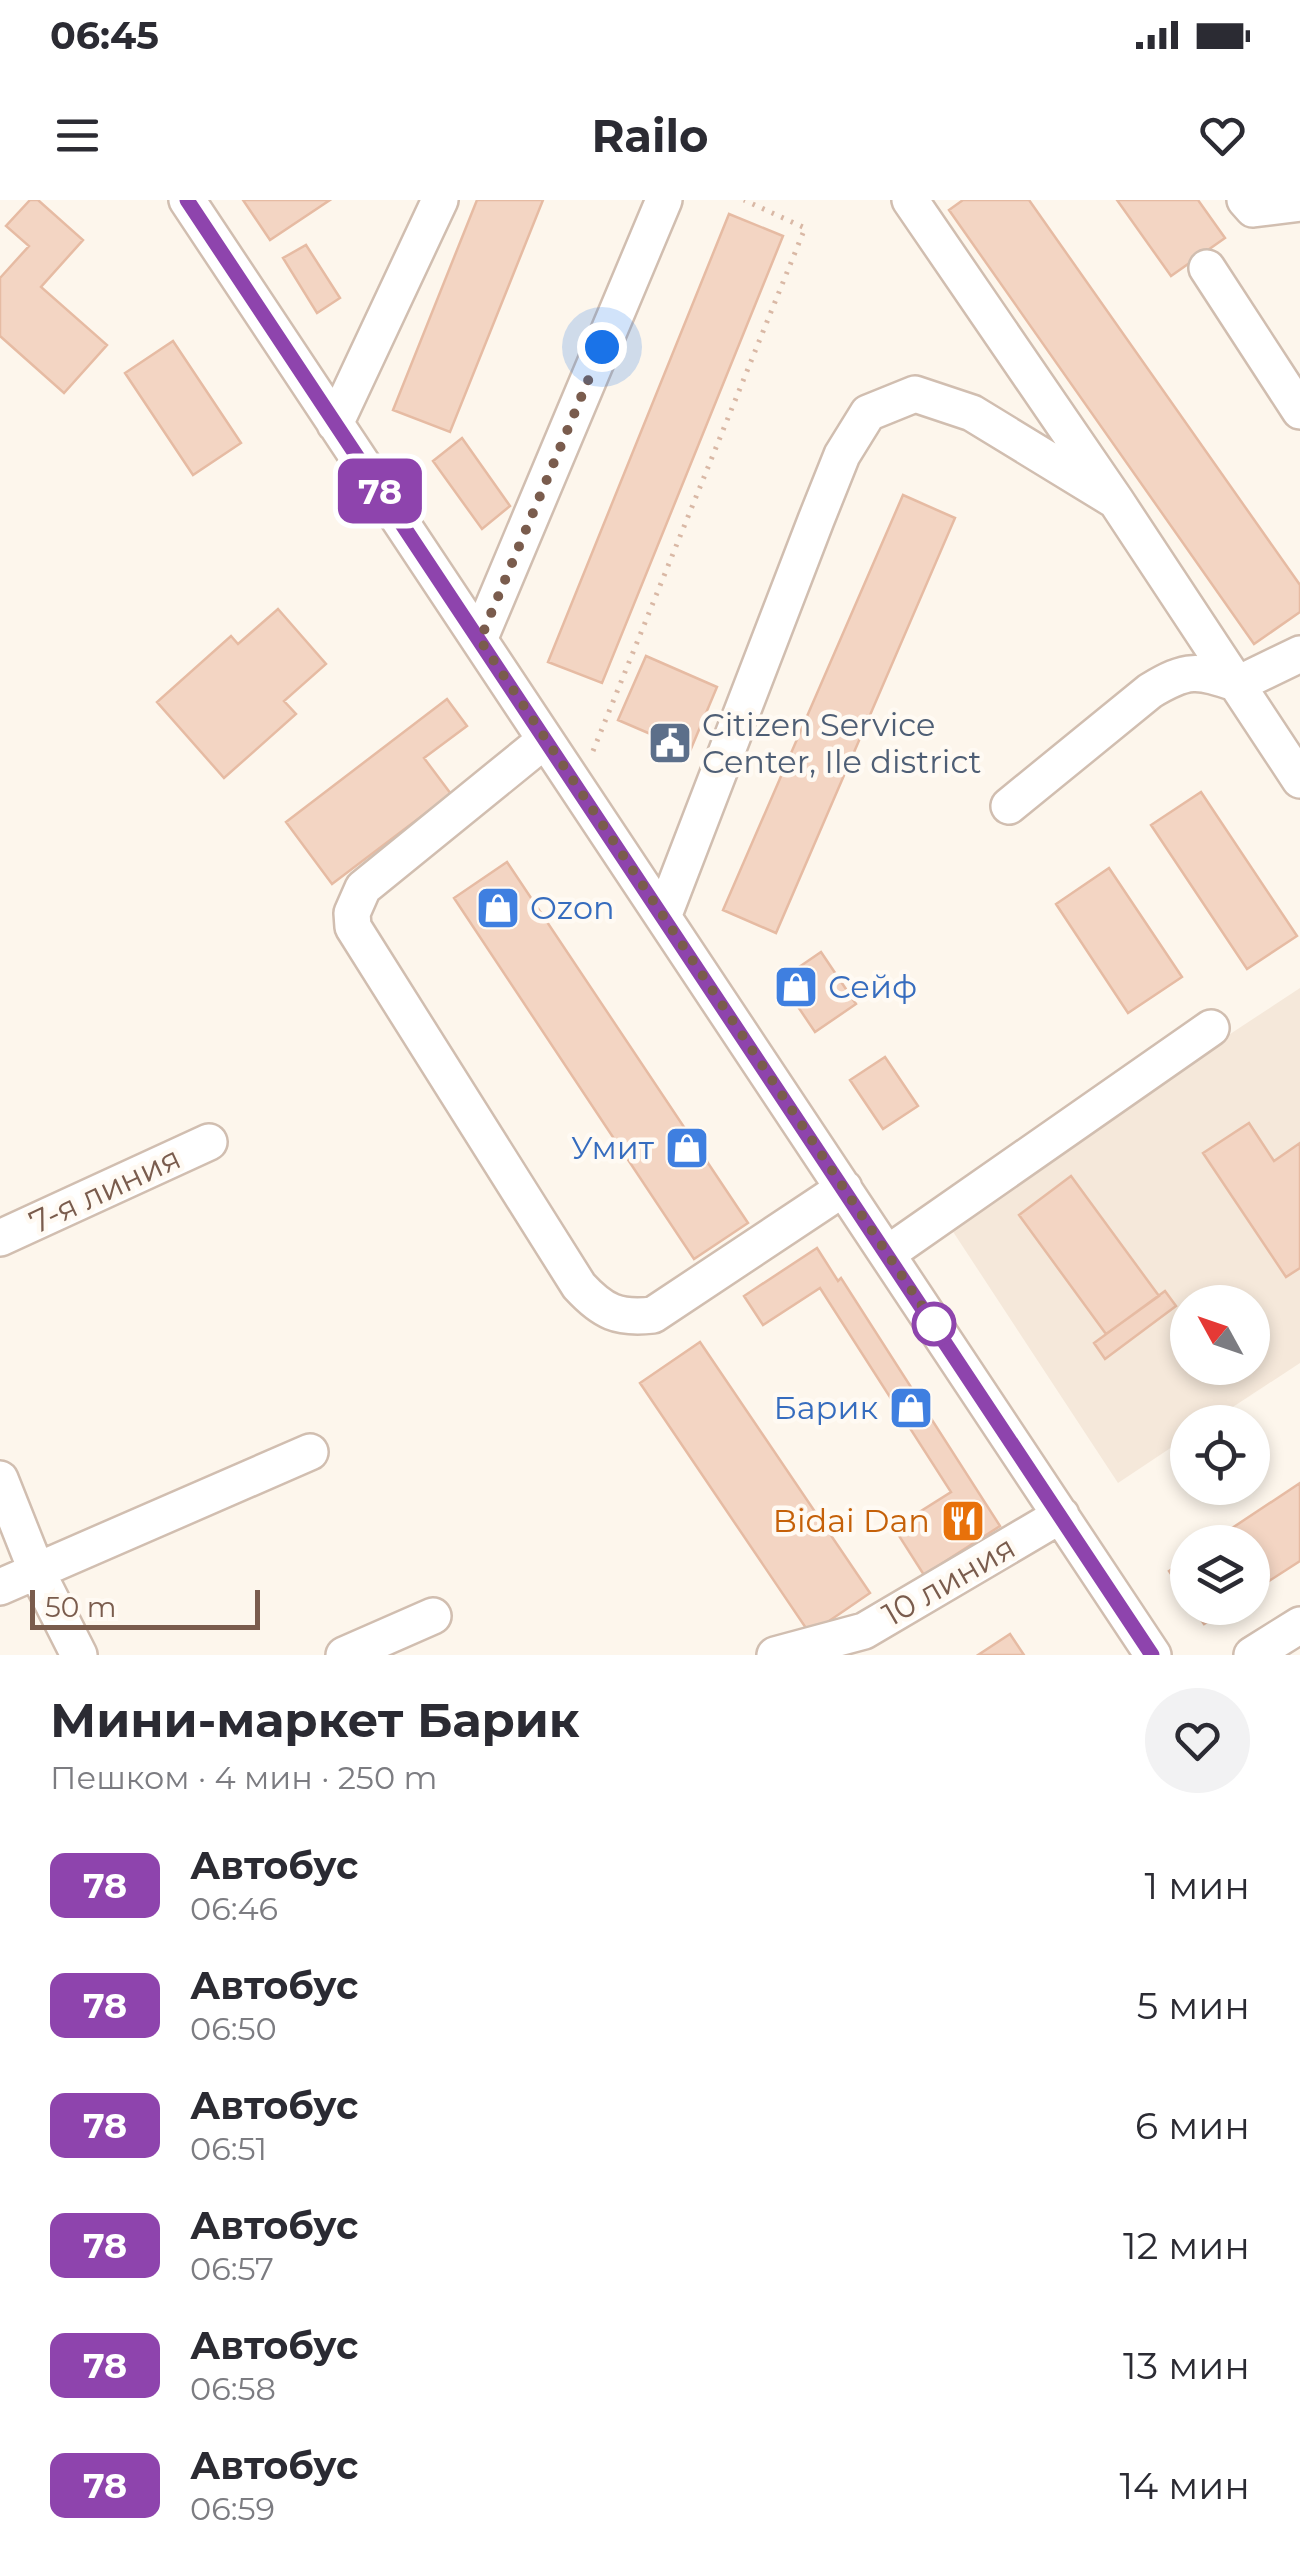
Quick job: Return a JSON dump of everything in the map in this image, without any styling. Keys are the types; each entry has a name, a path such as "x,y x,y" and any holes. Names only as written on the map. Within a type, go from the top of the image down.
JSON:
{"street":[{"path":"187,200 1152,1655"},
{"path":"335,424 440,200"},
{"path":"480,640 664,200"},
{"path":"910,200 1300,780"},
{"path":"1245,200 1254,209 1300,203"},
{"path":"1208,268 1300,410"},
{"path":"663,917 822,504 842,455 868,413 915,394 972,413 1116,502"},
{"path":"1010,806 1150,691 1172,678 1186,672 1208,674 1238,684 1300,654"},
{"path":"545,740 363,888 352,913 353,927 579,1286 594,1303 626,1318 653,1315 844,1188"},
{"path":"887,1254 1211,1028"},
{"name":"7-я линия","path":"0,1238 209,1142"},
{"path":"0,1587 310,1452"},
{"path":"0,1479 36,1572 79,1655"},
{"name":"10 линия","path":"776,1655 864,1630 1061,1515"},
{"path":"344,1655 433,1616"},
{"path":"1252,1655 1300,1624"}],"path":[{"path":"578,788 805,228 744,200"}],"shaded area":[{"path":"1300,988 1300,1363 1270,1383 1270,1285 1170,1285 1170,1385 1266,1385 1236,1405 1170,1405 1170,1448 1118,1483 946,1221"}],"building":[{"path":"30,200 38,200 83,240 41,287 107,345 64,393 0,336 0,278 29,246 6,226"},
{"path":"243,200 330,200 270,240"},
{"path":"477,200 543,200 450,432 393,410"},
{"path":"963,200 1029,200 1300,585 1300,612 1254,644 949,210"},
{"path":"1117,200 1198,200 1225,238 1171,276"},
{"path":"729,214 783,236 602,683 548,662"},
{"path":"306,245 340,298 317,313 283,258"},
{"path":"173,341 241,443 193,475 125,373"},
{"path":"462,438 510,506 482,529 433,461"},
{"path":"903,495 955,518 776,933 723,910"},
{"path":"278,609 326,664 284,701 296,714 224,778 157,702 231,636 238,644"},
{"path":"646,656 717,687 690,751 618,720"},
{"path":"447,699 467,726 424,758 451,794 332,884 286,822"},
{"path":"1201,792 1297,936 1247,969 1151,825"},
{"path":"507,862 748,1223 694,1259 454,898"},
{"path":"1109,868 1182,977 1128,1013 1056,904"},
{"path":"821,952 856,1004 815,1032 780,980"},
{"path":"885,1057 918,1106 883,1129 850,1080"},
{"path":"1249,1123 1274,1161 1300,1143 1300,1268 1286,1277 1203,1153"},
{"path":"1071,1176 1159,1296 1106,1334 1019,1215"},
{"name":"Барик","path":"817,1248 838,1281 841,1278 1000,1526 924,1575 894,1528 951,1492 820,1288 763,1325 744,1296"},
{"path":"1165,1291 1170,1298 1170,1310 1105,1359 1094,1343"},
{"path":"700,1342 870,1593 810,1634 640,1383"},
{"path":"1300,1483 1300,1561 1270,1580 1270,1525 1237,1525"},
{"path":"1010,1634 1024,1655 978,1655"}],"bus line":[{"name":"78","path":"187,200 1152,1655"}],"place":[{"name":"Citizen Service Center, Ile district","path":"670,743"},
{"name":"Ozon","path":"498,908"},
{"name":"Сейф","path":"796,987"},
{"name":"Умит","path":"687,1148"},
{"name":"Барик","path":"911,1408"},
{"name":"Bidai Dan","path":"963,1521"}],"route":[{"path":"602,347 480,640 934,1324"}]}
